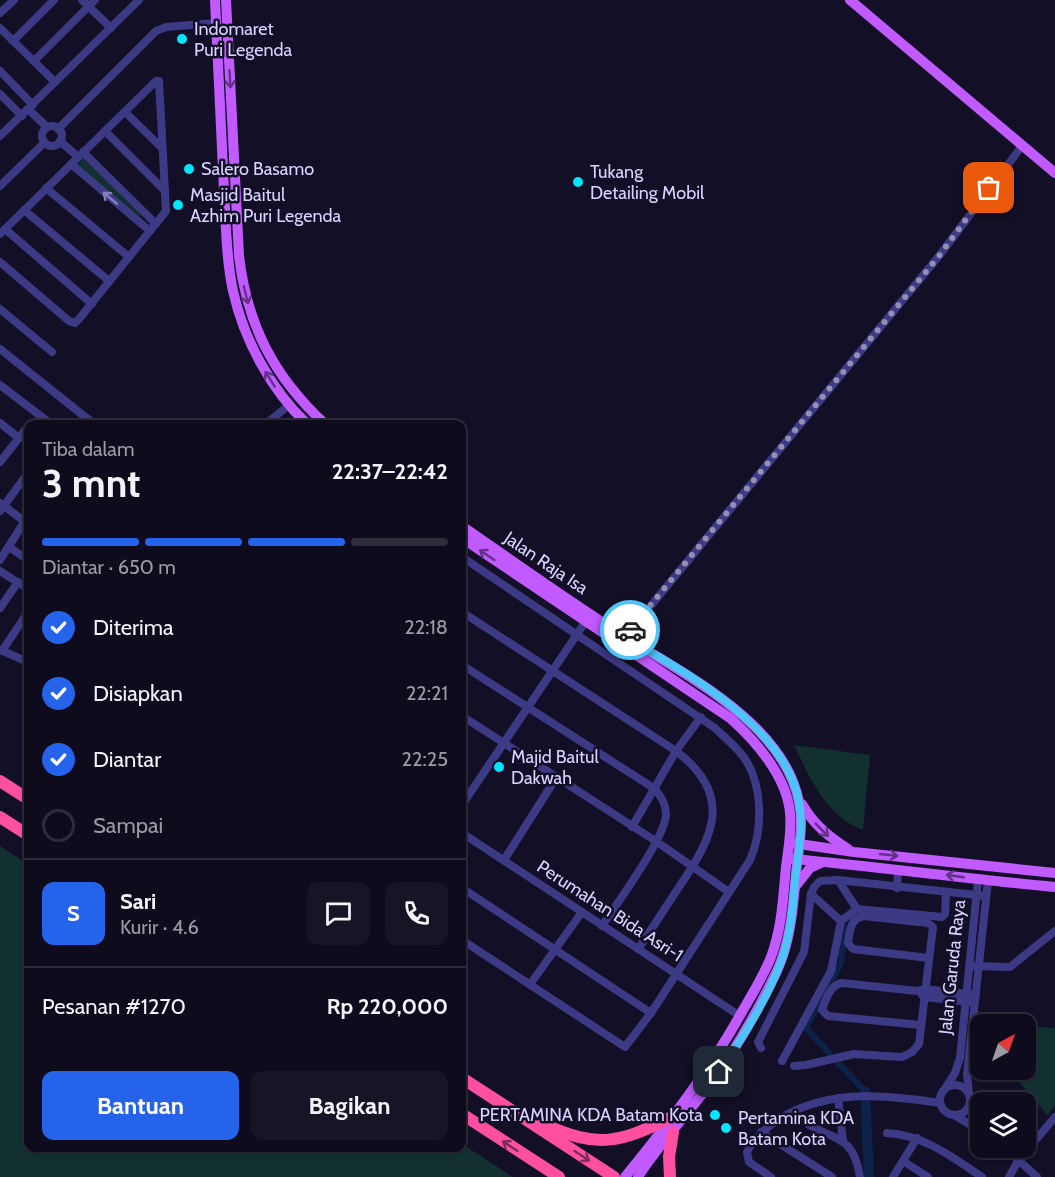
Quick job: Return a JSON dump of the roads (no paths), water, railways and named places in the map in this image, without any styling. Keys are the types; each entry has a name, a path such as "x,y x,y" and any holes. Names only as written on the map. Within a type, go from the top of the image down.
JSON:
{"highway":[{"path":"0,781 24,796"},
{"path":"0,817 24,832"},
{"path":"466,1081 614,1177"},
{"path":"504,1106 556,1130 586,1140 630,1137 672,1117"},
{"path":"466,1117 559,1177"},
{"path":"670,1177 669,1157 673,1132"}],"main road":[{"path":"215,0 225,202 233,290 269,378 303,420"},
{"path":"226,0 239,256 245,292 257,344 297,396 321,420"},
{"path":"850,0 1055,173"},
{"path":"858,0 1055,165"},
{"name":"Jalan Raja Isa","path":"466,529 714,706 750,737 771,766 788,799 794,843"},
{"name":"Jalan Raja Isa","path":"466,541 586,621 715,694 739,712 780,758 799,799 801,817 794,843 778,935 770,958 740,1016 702,1078 626,1177"},
{"path":"799,799 817,825 831,838 854,852"},
{"path":"794,843 854,852 1055,873"},
{"path":"792,859 1055,887"},
{"name":"Jalan Raja Isa","path":"638,1177 711,1084 750,1022 783,956 791,923 795,888 792,859"},
{"path":"795,888 810,868 823,862"}],"street":[{"path":"0,13 14,0"},
{"path":"13,41 54,0"},
{"path":"0,136 139,0"},
{"path":"34,61 88,2 111,28"},
{"path":"58,129 156,31 166,27 216,23"},
{"path":"0,28 55,82"},
{"path":"0,71 27,110 46,129"},
{"path":"0,262 72,322 77,322 92,304 109,281 166,211 159,81 76,158 2,232 92,304"},
{"path":"145,92 161,105"},
{"path":"0,94 27,110"},
{"path":"125,111 162,147"},
{"path":"45,143 42,135 46,129 53,127 58,129 61,136 58,143"},
{"path":"105,131 165,191"},
{"path":"45,143 48,145 58,143"},
{"path":"0,186 45,143"},
{"path":"58,143 153,228"},
{"path":"622,640 939,256 1023,146"},
{"path":"76,158 153,228"},
{"path":"46,188 129,257"},
{"path":"24,210 109,281"},
{"path":"0,309 52,352"},
{"path":"0,349 89,420"},
{"path":"0,384 46,420"},
{"path":"271,420 289,405"},
{"path":"0,423 19,438"},
{"path":"0,462 24,432"},
{"path":"24,478 1,507 24,518"},
{"path":"0,560 24,524"},
{"path":"9,547 24,557"},
{"path":"466,560 702,717 743,756 752,774 758,802 758,836 753,854 651,1013 625,1047 531,983 466,942"},
{"path":"0,571 24,586"},
{"path":"0,608 18,582"},
{"path":"466,615 676,751 689,761 704,780 711,794 713,807 711,830 693,867 638,949"},
{"path":"24,618 1,650 24,660"},
{"path":"466,799 586,621"},
{"path":"466,668 655,789 663,800 666,814 657,842 602,926"},
{"path":"632,827 676,751 702,717"},
{"path":"466,719 657,842 729,892"},
{"path":"504,860 556,778"},
{"name":"Perumahan Bida Asri-1","path":"466,836 740,1016"},
{"path":"902,888 903,870"},
{"path":"761,1048 758,1043 804,952 811,894 820,881 838,880 986,897"},
{"path":"838,880 857,909"},
{"path":"954,1115 968,1109 970,1096 967,1074 971,998 978,966 986,897 983,880"},
{"name":"Jalan Garuda Raya","path":"946,1087 955,1073 960,1058 971,998 968,965 976,895 983,880"},
{"path":"466,891 651,1013"},
{"path":"782,1061 831,971 841,921 857,909 942,917 945,914 946,893"},
{"path":"811,894 841,921"},
{"path":"531,983 582,912"},
{"path":"794,1066 854,1054 902,1057 912,1052 919,1044 922,992 929,958 934,931 932,925 864,915 857,918 850,926 848,945 855,950 929,958"},
{"path":"973,924 983,926"},
{"path":"968,965 1010,967 1055,931"},
{"path":"921,1025 828,1016 822,1010 832,988 842,982 971,998"},
{"path":"750,1022 764,1031"},
{"path":"970,1096 960,1085 946,1087 941,1094 940,1103 945,1111 970,1124"},
{"path":"771,1177 749,1162 747,1157 752,1143 775,1121 797,1109 838,1098 865,1096 940,1103"},
{"path":"838,1098 843,1141"},
{"path":"1009,1177 1018,1161 1055,1117"},
{"path":"809,1125 843,1141 856,1156 860,1177"},
{"path":"761,1132 832,1177"},
{"path":"887,1133 917,1138 939,1149 982,1177"},
{"path":"893,1177 917,1138"},
{"path":"1015,1158 1036,1177"},
{"path":"903,1161 928,1177"}],"waterway":[{"path":"830,1054 806,1028 841,963 845,927"},
{"path":"837,1062 865,1091"},
{"path":"865,1091 869,1177"}],"place":[{"name":"Indomaret Puri Legenda","path":"182,39"},
{"name":"Salero Basamo","path":"189,169"},
{"name":"Tukang Detailing Mobil","path":"578,182"},
{"name":"Masjid Baitul Azhim Puri Legenda","path":"178,205"},
{"name":"Majid Baitul Dakwah","path":"499,767"},
{"name":"PERTAMINA KDA Batam Kota","path":"715,1115"},
{"name":"Pertamina KDA Batam Kota","path":"726,1128"}]}
